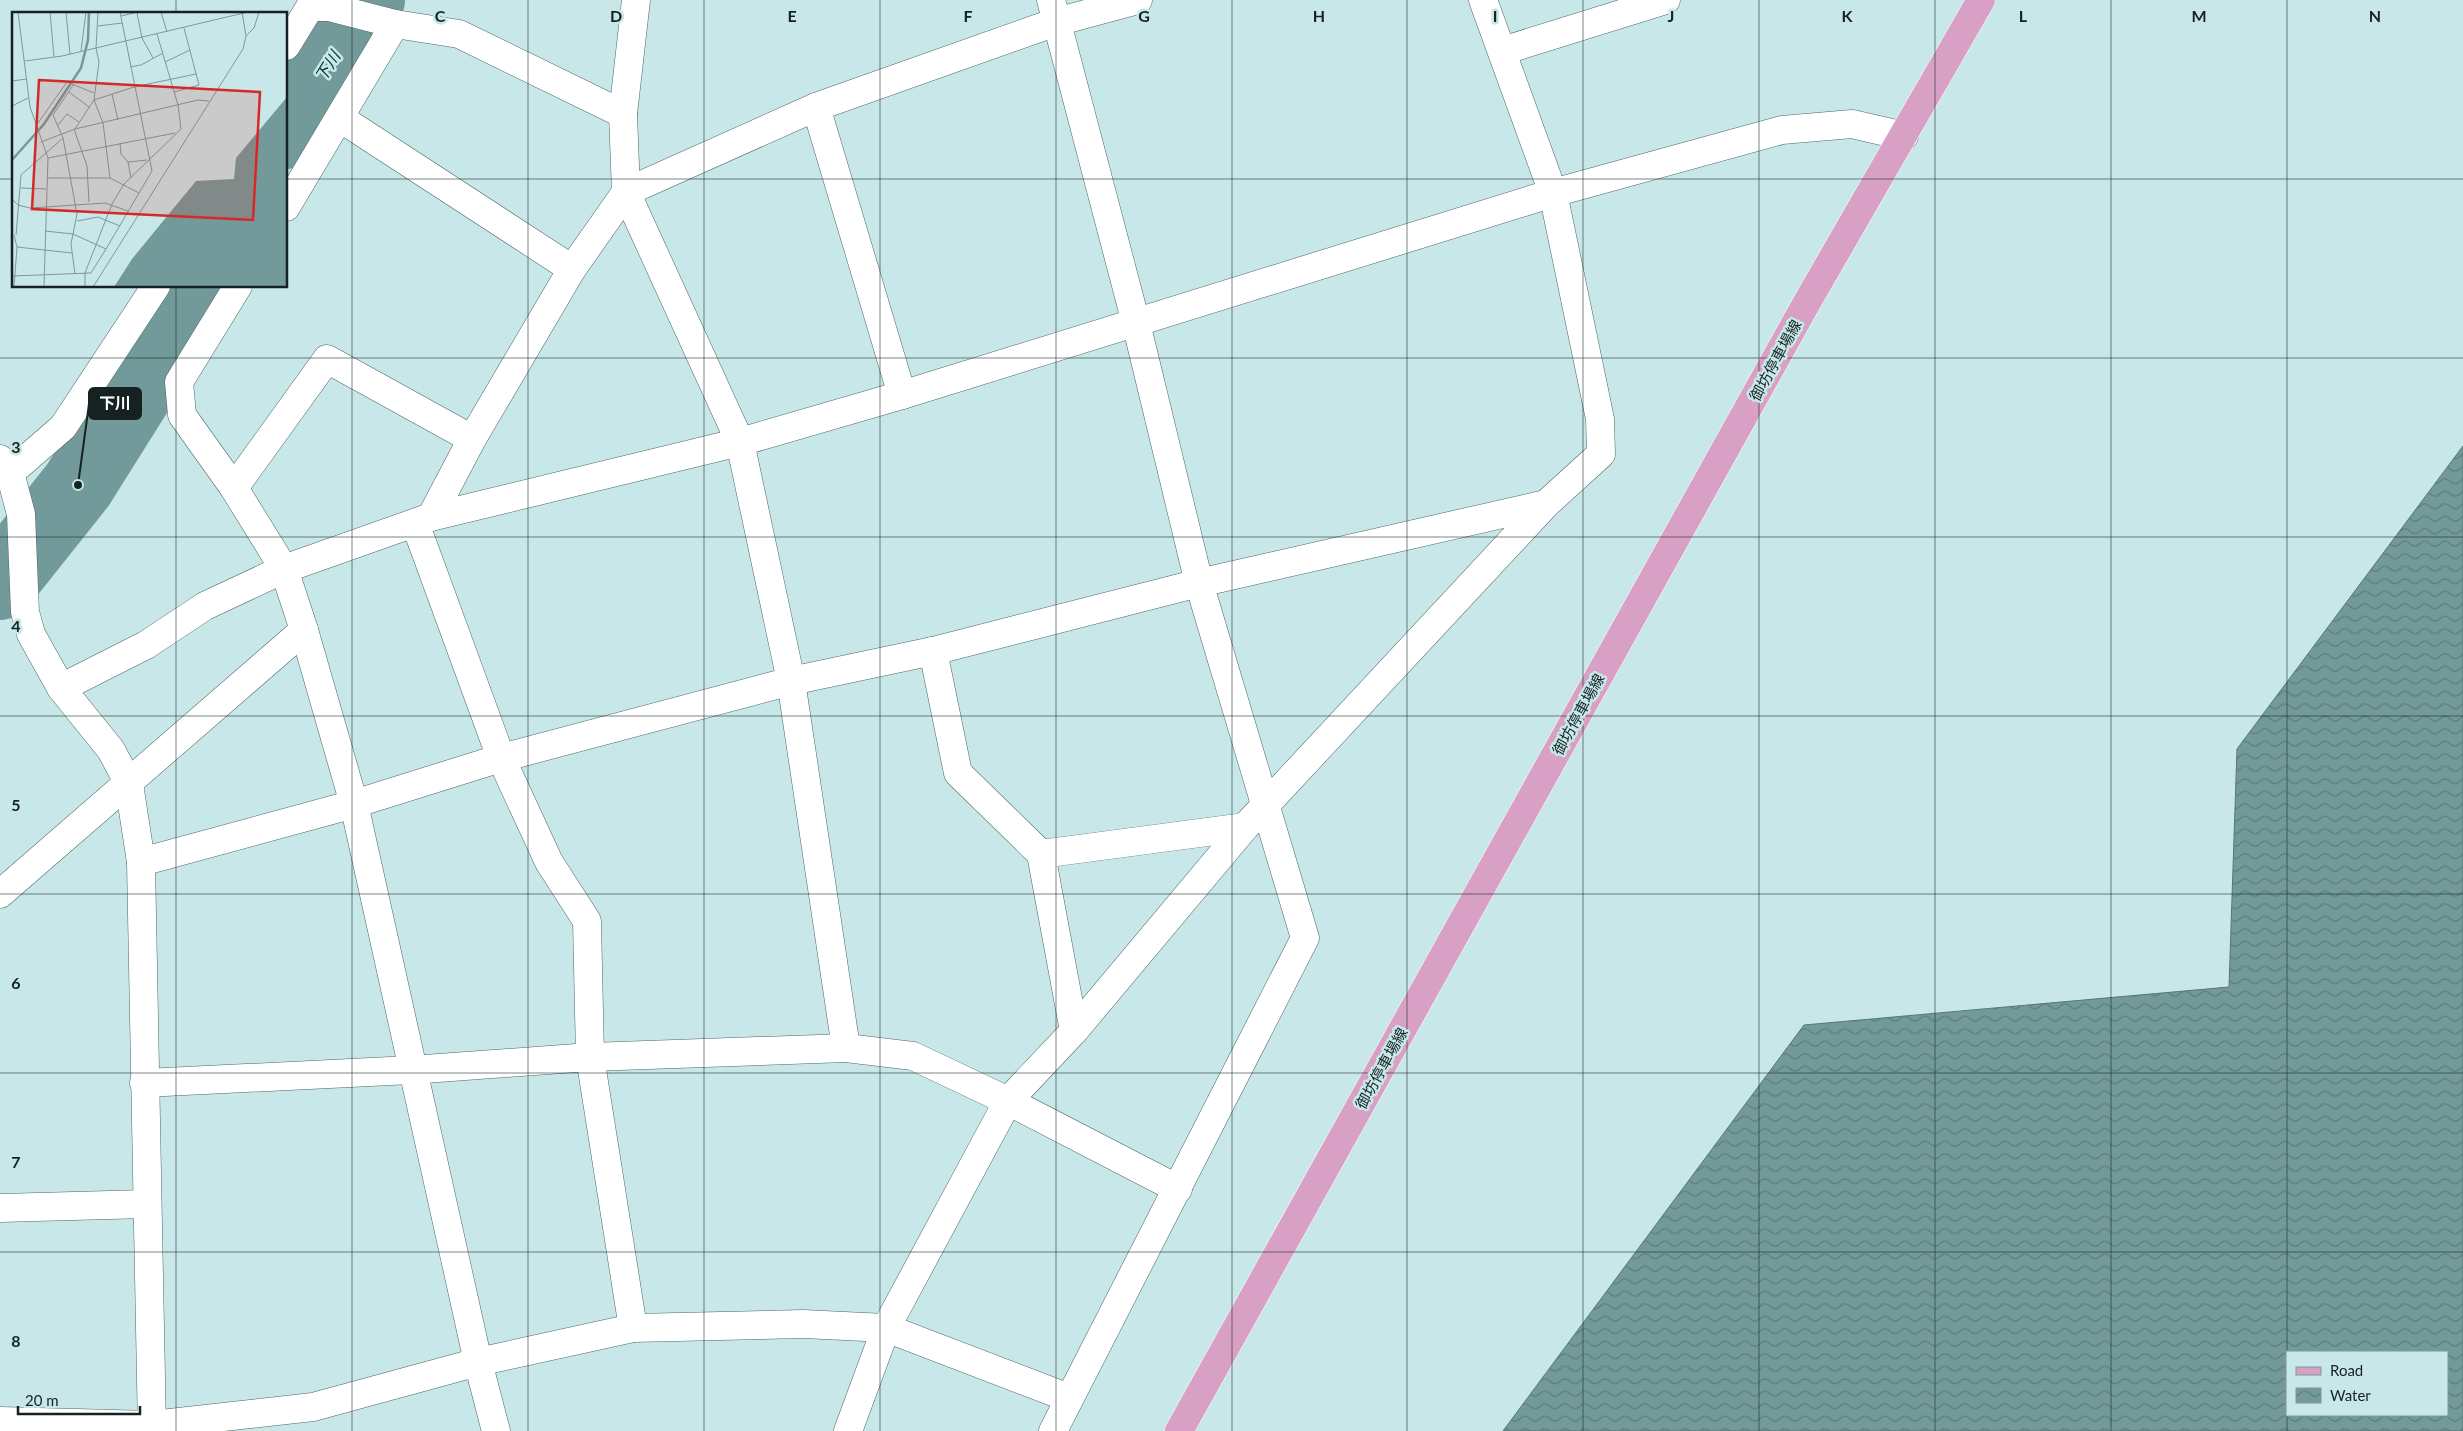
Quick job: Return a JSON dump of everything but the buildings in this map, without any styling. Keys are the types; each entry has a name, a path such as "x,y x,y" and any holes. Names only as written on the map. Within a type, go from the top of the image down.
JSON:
{"main road":[{"name":"御坊停車場線","path":"1179,1431 1806,304 1981,0"}],"street":[{"path":"636,0 623,114 626,192 740,442 791,681 846,1048"},
{"path":"633,1328 590,1057 586,921 550,862 501,758 423,520 572,269 626,192 816,107 1053,11 1138,0"},
{"path":"848,1431 886,1328 1008,1101 1074,1031 1264,806 1546,504 1601,454 1600,419 1553,193 1483,0"},
{"path":"1502,51 1666,0"},
{"path":"288,43 310,7 329,7 388,23 459,34 623,114"},
{"path":"1053,11 1136,322 1199,584 1305,938 1053,1431"},
{"path":"288,204 340,118 388,23"},
{"path":"816,107 902,395"},
{"path":"340,118 572,269"},
{"path":"61,688 146,646 205,606 284,569 423,520 740,442 902,395 1553,193 1782,130 1852,124 1904,136"},
{"path":"152,1428 146,1204 141,862 129,784 111,750 61,688 30,634 25,612 21,514 5,466 63,427 155,288"},
{"path":"237,288 179,382 182,415 234,488 284,569 304,630 354,804 411,1070 478,1362 496,1431"},
{"path":"234,488 326,359 472,439"},
{"path":"141,862 354,804 501,758 791,681 933,651 1199,584 1546,504"},
{"path":"0,894 129,784 304,630"},
{"path":"933,651 958,773 1041,854 1074,1031"},
{"path":"1041,854 1245,827"},
{"path":"144,1083 411,1070 590,1057 846,1048 913,1056 1008,1101 1178,1189"},
{"path":"0,1208 146,1204"},
{"path":"0,1421 152,1428 314,1407 478,1362 633,1328 803,1324 886,1328 1069,1398"}],"water":[{"path":"2463,446 2463,1431 1503,1431 1804,1025 2229,987 2237,749"}],"waterway":[{"name":"下川","path":"288,129 368,0"},
{"name":"下川","path":"0,583 78,485 162,351 197,288"}],"place":[{"name":"下川","path":"78,485"}]}
